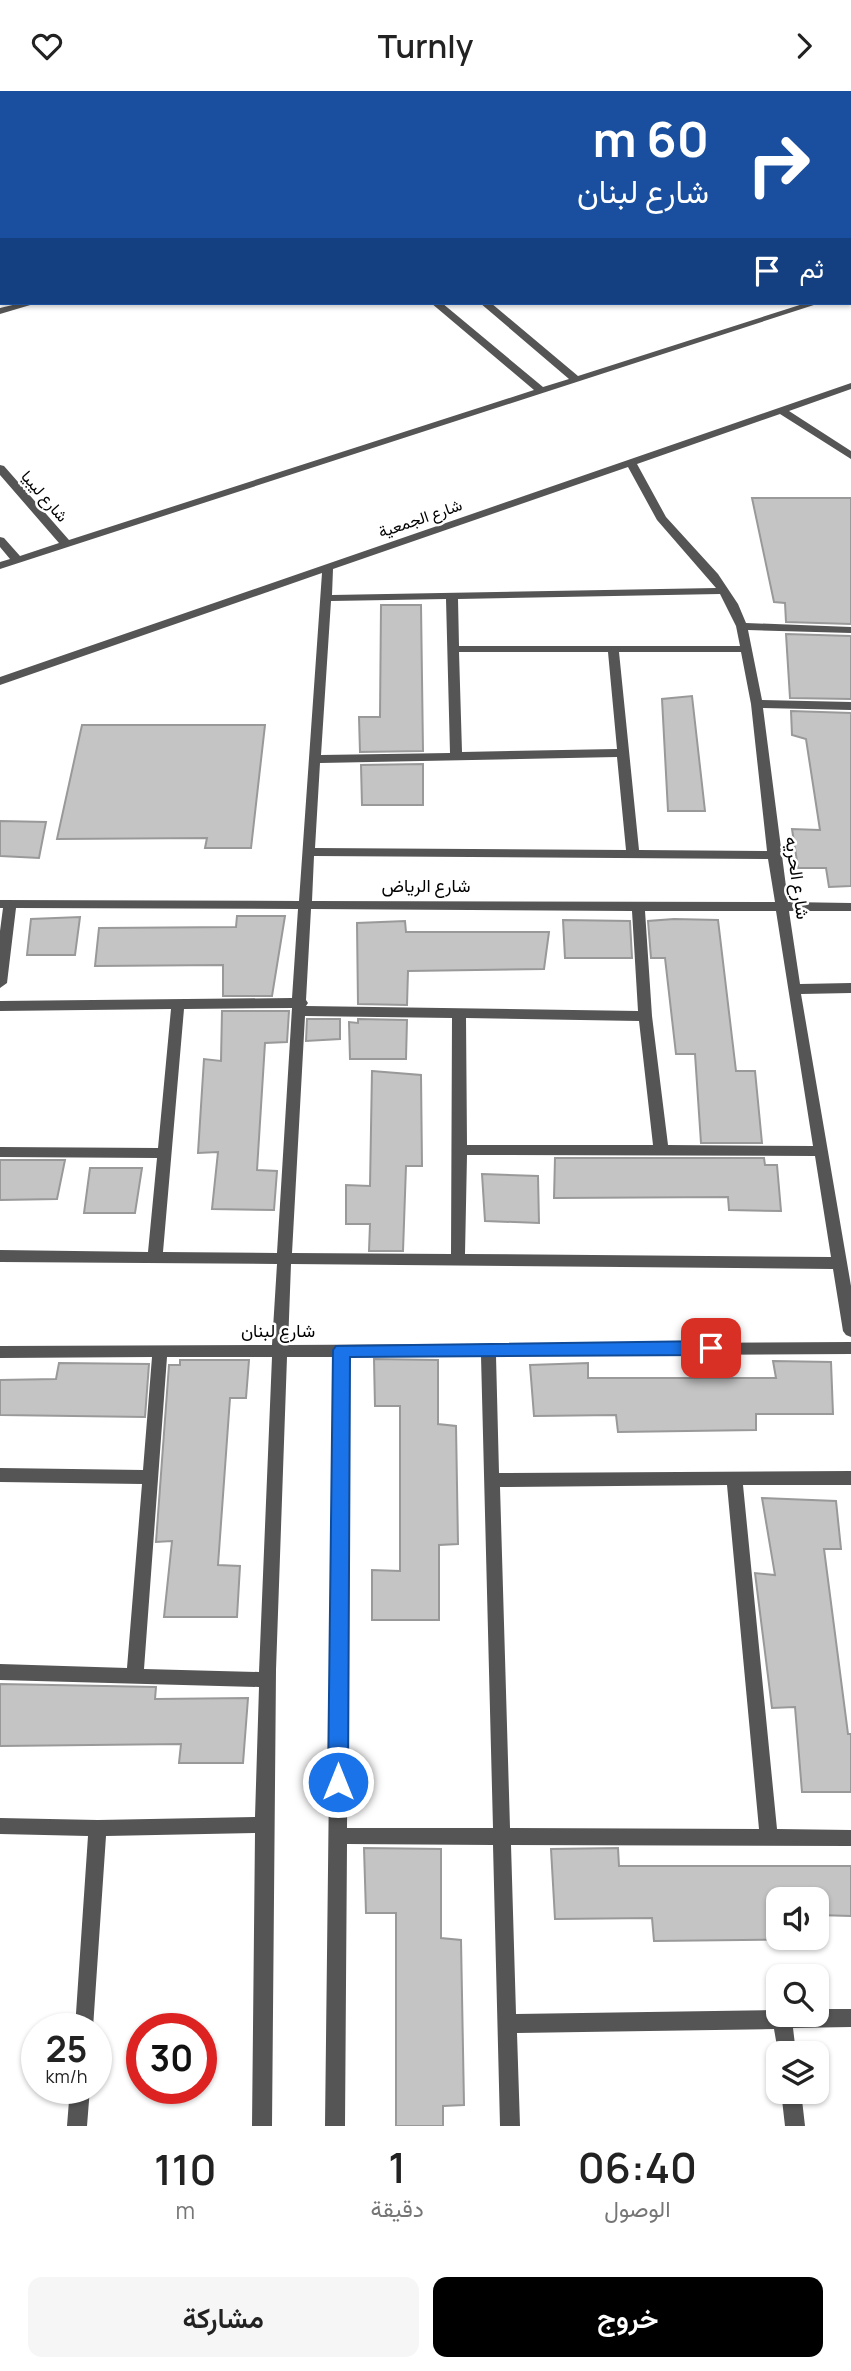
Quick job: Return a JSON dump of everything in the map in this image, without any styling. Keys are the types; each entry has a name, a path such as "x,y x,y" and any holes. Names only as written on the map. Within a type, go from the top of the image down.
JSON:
{"street":[{"path":"0,311 24,305"},
{"path":"438,305 541,391"},
{"path":"487,305 576,380"},
{"path":"0,566 809,305"},
{"name":"شارع الجمعية","path":"0,681 851,386"},
{"path":"781,410 851,456"},
{"name":"شارع الحريه","path":"631,463 662,517 714,576 742,626 757,704 781,907 851,1331"},
{"name":"شارع ليبيا","path":"0,468 66,544"},
{"path":"0,540 17,561"},
{"path":"262,2126 264,1825 281,1351 308,852 328,566"},
{"path":"326,599 724,591"},
{"path":"452,596 456,756"},
{"path":"742,626 851,630"},
{"path":"454,649 747,649"},
{"path":"613,649 633,854"},
{"path":"757,704 851,706"},
{"path":"315,759 624,753"},
{"path":"308,852 774,855"},
{"path":"0,983 5,904"},
{"name":"شارع الرياض","path":"5,904 851,907"},
{"path":"638,906 645,1016 661,1150"},
{"path":"794,989 851,988"},
{"path":"0,1006 178,1005 459,1014 645,1016"},
{"path":"155,1258 178,1005"},
{"path":"458,1260 459,1014"},
{"path":"460,1150 821,1151"},
{"path":"0,1152 164,1153"},
{"path":"0,1257 840,1263"},
{"name":"شارع لبنان","path":"0,1352 851,1348"},
{"path":"335,2126 342,1350"},
{"path":"488,1350 510,2126"},
{"path":"135,1676 160,1351"},
{"path":"0,1475 150,1477"},
{"path":"734,1478 769,1838"},
{"path":"493,1480 851,1478"},
{"path":"0,1672 269,1680"},
{"path":"0,1826 98,1828 264,1825"},
{"path":"85,2013 98,1828"},
{"path":"337,1836 851,1838"},
{"path":"829,2018 851,2018"},
{"path":"507,2024 766,2019"},
{"path":"77,2126 79,2104"},
{"path":"792,2104 795,2126"}],"building":[{"path":"752,498 851,498 851,624 786,622 785,603 774,602"},
{"path":"381,605 421,605 423,751 360,752 359,717 380,717"},
{"path":"786,634 851,636 851,699 790,698"},
{"path":"692,696 705,811 668,811 662,699"},
{"path":"791,711 851,713 851,886 829,887 826,868 798,868 792,829 820,830 806,739 792,735"},
{"path":"82,725 265,725 251,848 205,848 207,838 57,839"},
{"path":"423,764 423,805 362,805 361,765"},
{"path":"0,821 46,822 39,858 0,856"},
{"path":"237,916 285,916 272,996 223,996 223,965 95,966 99,928 236,927"},
{"path":"80,917 75,955 27,955 31,919"},
{"path":"563,920 630,921 632,958 565,958"},
{"path":"718,920 736,1071 755,1071 762,1143 701,1143 695,1054 676,1054 665,958 651,958 648,921"},
{"path":"405,921 406,932 549,932 544,969 408,971 407,1005 358,1004 357,923"},
{"path":"222,1011 289,1011 287,1042 265,1043 257,1170 277,1171 274,1210 212,1209 218,1152 198,1153 204,1059 221,1061"},
{"path":"307,1019 340,1019 340,1039 306,1041"},
{"path":"358,1019 407,1020 406,1059 350,1059 349,1022 358,1023"},
{"path":"372,1071 421,1075 422,1166 406,1166 403,1251 369,1251 370,1224 346,1224 346,1185 370,1186"},
{"path":"555,1158 764,1158 765,1165 777,1165 781,1211 729,1210 728,1197 554,1198"},
{"path":"0,1160 65,1160 57,1199 0,1200"},
{"path":"90,1168 142,1168 135,1213 84,1213"},
{"path":"482,1174 538,1176 539,1223 485,1221"},
{"path":"374,1359 438,1360 438,1424 456,1426 458,1544 439,1545 439,1620 372,1620 372,1570 400,1571 400,1406 375,1406"},
{"path":"180,1360 249,1360 246,1398 230,1398 218,1565 240,1566 237,1617 164,1617 172,1541 156,1542 169,1365 180,1365"},
{"path":"773,1361 831,1362 833,1414 756,1414 756,1430 618,1432 616,1415 534,1416 530,1365 588,1363 588,1378 776,1378"},
{"path":"59,1363 149,1364 145,1417 0,1415 0,1380 56,1379"},
{"path":"762,1498 836,1501 841,1549 824,1549 848,1734 851,1734 851,1792 802,1792 795,1707 772,1708 755,1573 775,1575"},
{"path":"0,1684 156,1687 155,1699 248,1698 243,1763 179,1763 181,1744 0,1746"},
{"path":"364,1848 441,1849 441,1938 461,1940 464,2105 443,2106 443,2126 396,2126 396,1913 366,1913"},
{"path":"618,1848 619,1866 851,1866 851,1916 829,1915 829,1887 766,1887 766,1940 654,1941 652,1918 555,1919 551,1849"}],"route":[{"path":"338,1782 342,1350 711,1348"}]}
